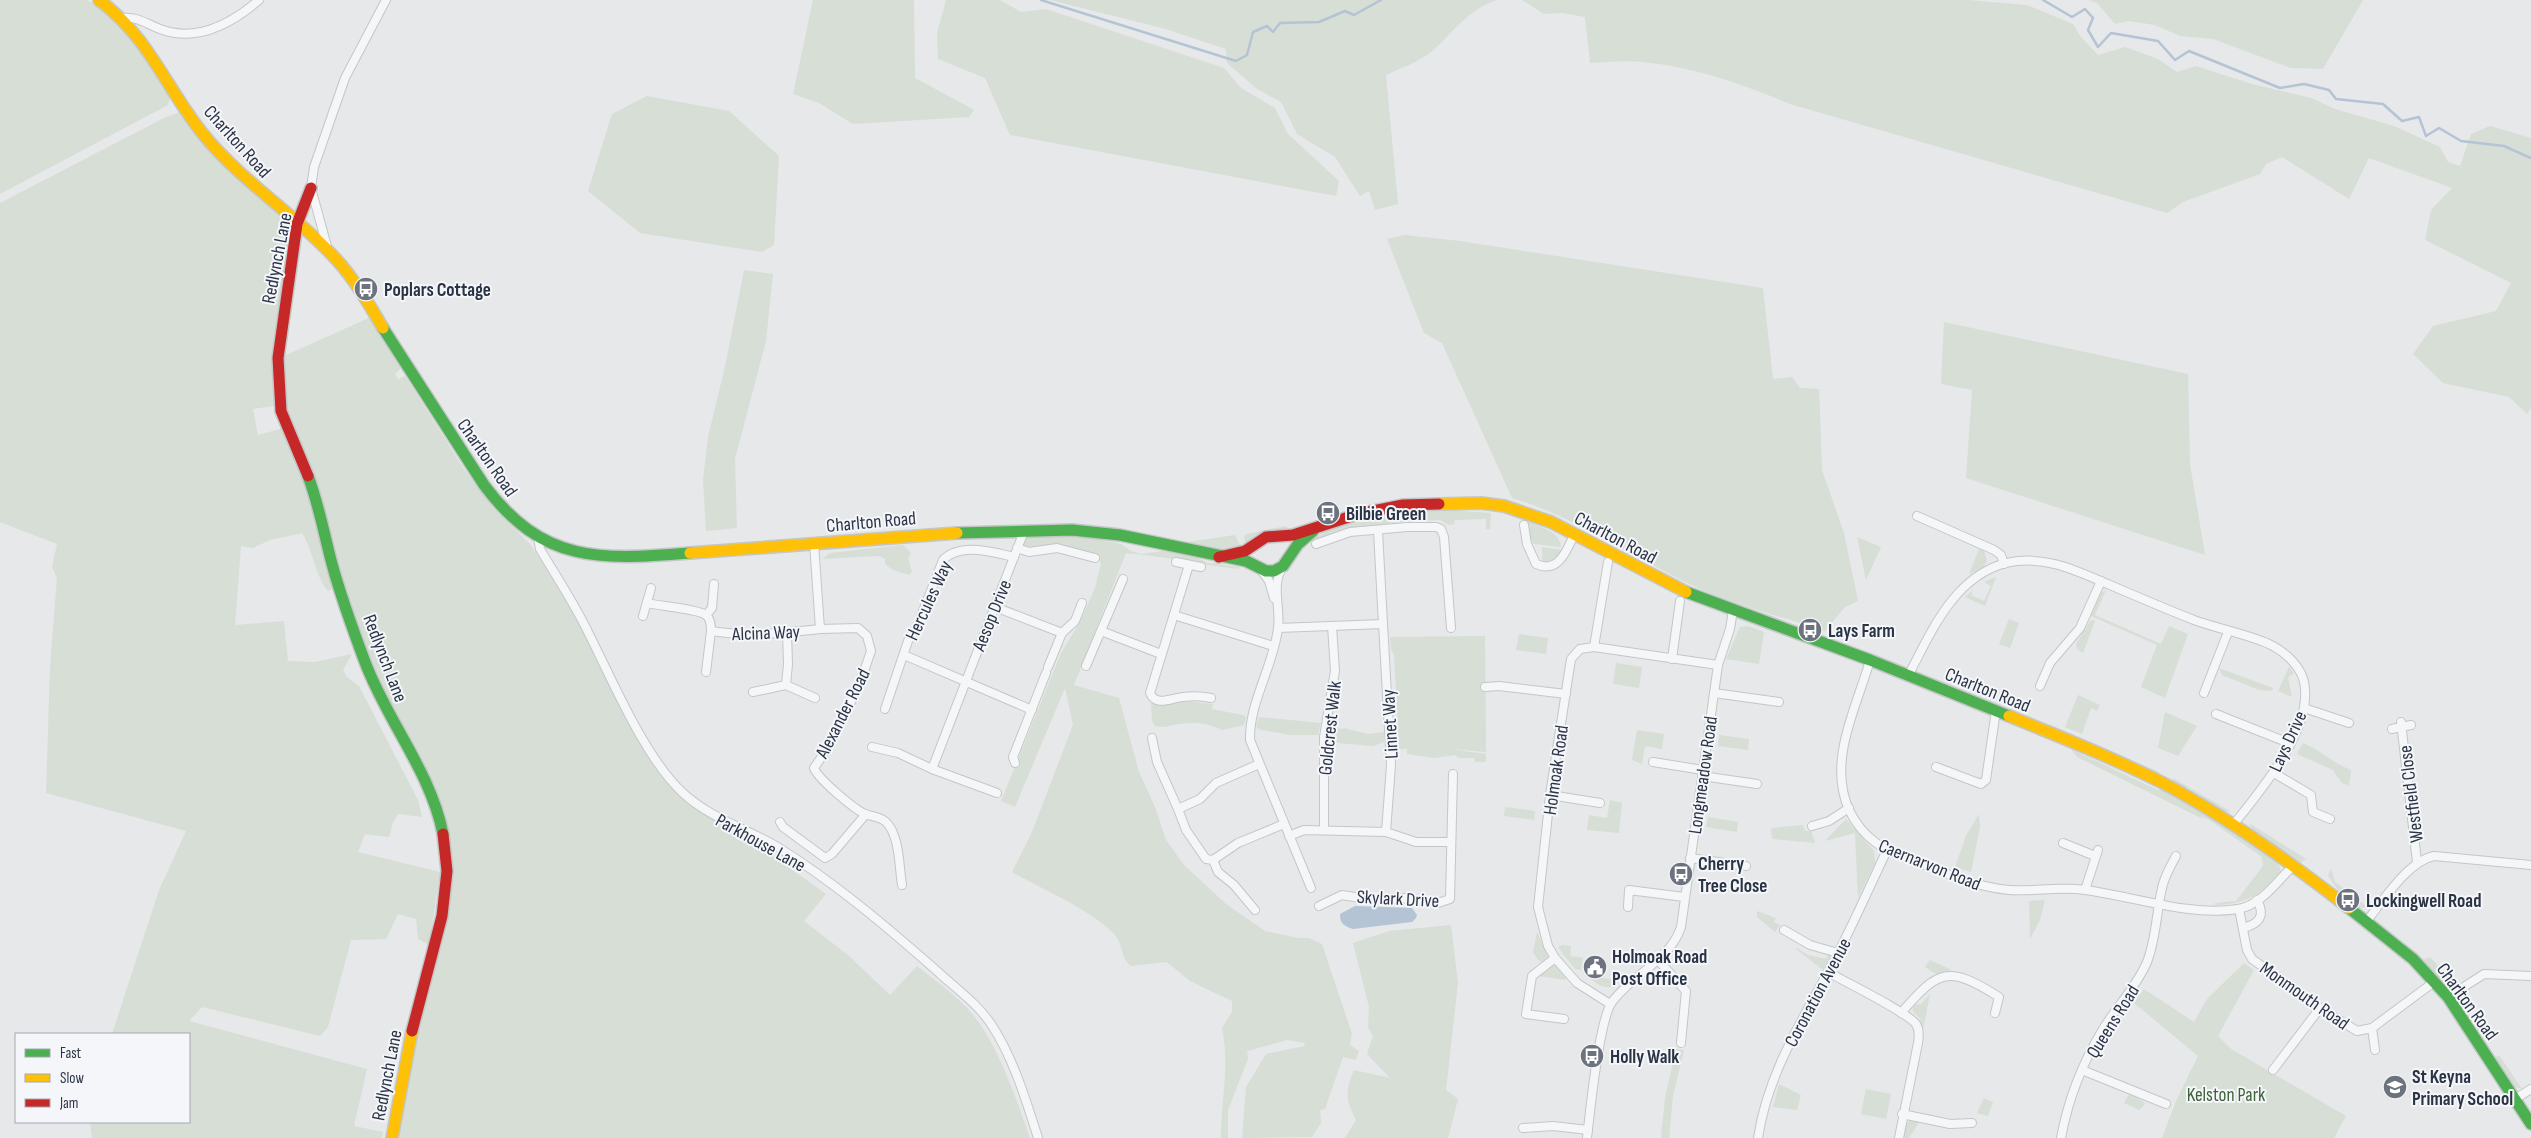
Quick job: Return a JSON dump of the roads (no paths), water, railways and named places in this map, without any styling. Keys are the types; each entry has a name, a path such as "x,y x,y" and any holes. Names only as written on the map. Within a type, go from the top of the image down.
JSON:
{"street":[{"name":"Charlton Road","path":"99,0 123,18 137,34 203,133 242,176 328,251 354,281 480,482 503,510 538,537 593,557 619,557 667,556 929,534 1072,530 1120,535 1246,561 1259,568 1274,571 1285,562 1304,538 1319,527"},
{"path":"123,18 130,17 176,34 200,33 236,19 259,0"},
{"path":"328,251 311,188 314,167 345,78 386,0"},
{"path":"137,34 145,28 153,26"},
{"name":"Redlynch Lane","path":"311,188 297,224 282,320 278,368 281,411 318,502 332,564 365,663 387,711 427,784 438,812 443,834 447,871 442,916 414,1020 392,1138"},
{"name":"Charlton Road","path":"1219,556 1236,554 1261,540 1293,535 1358,514 1403,505 1482,503 1527,512 1661,581 1996,710 2145,775 2234,824 2294,865 2413,959 2448,997 2531,1124"},
{"path":"1916,516 1994,550 2001,555 2004,564"},
{"path":"1524,525 1529,550 1536,564 1551,568 1556,565 1574,535"},
{"path":"1316,544 1350,532 1436,527 1444,532 1450,628"},
{"name":"Aesop Drive","path":"932,769 964,682 1024,531"},
{"name":"Linnet Way","path":"1378,531 1391,747 1386,832"},
{"name":"Parkhouse Lane","path":"538,537 540,549 587,628 623,702 660,767 682,792 708,813 775,846 817,874 902,940 976,1006 991,1025 1016,1075 1038,1138"},
{"path":"1273,537 1286,547 1285,562 1277,580 1278,628 1250,729 1250,740 1311,888"},
{"path":"814,543 820,629"},
{"path":"1256,544 1253,556 1269,581 1277,607"},
{"path":"1017,548 1029,552 1057,548 1095,558"},
{"name":"Hercules Way","path":"885,709 904,655 943,560 955,551 968,550 995,552 1014,557"},
{"name":"Lays Drive","path":"1908,676 1936,622 1964,586 1982,573 2004,564 2021,560 2046,562 2069,567 2228,632 2272,645 2288,656 2298,668 2304,681 2304,708 2274,773 2234,824"},
{"path":"1176,562 1201,567"},
{"path":"1608,562 1594,647 1718,665"},
{"path":"1189,565 1151,684 1150,696 1161,701 1184,696 1211,698"},
{"path":"1086,666 1123,579"},
{"path":"2040,686 2050,664 2080,628 2101,581"},
{"path":"706,615 712,608 714,584"},
{"path":"643,616 651,588"},
{"path":"1672,658 1680,601"},
{"name":"Alcina Way","path":"647,603 698,611 706,615 710,621 711,632 706,672"},
{"path":"1015,763 1013,757 1062,634 1075,621 1082,603"},
{"path":"995,607 1062,634"},
{"name":"Longmeadow Road","path":"1610,1004 1624,988 1658,960 1678,936 1718,665 1730,629 1733,610"},
{"path":"1174,615 1273,646"},
{"path":"1278,628 1383,624"},
{"name":"Goldcrest Walk","path":"1324,830 1324,737 1335,671 1332,626"},
{"name":"Alexander Road","path":"820,629 858,628 864,632 870,642 871,651 859,686 827,748 814,768 833,789 866,814 875,815 887,822 893,833 902,885"},
{"name":"Alcina Way","path":"711,632 740,635 820,629"},
{"path":"1102,631 1161,654"},
{"path":"786,685 788,664 787,632"},
{"path":"2204,694 2214,679 2228,632"},
{"name":"Holmoak Road","path":"1594,647 1580,649 1571,659 1550,795 1538,907 1548,946 1555,958 1577,982 1610,1004"},
{"path":"904,655 1032,710"},
{"name":"Caernarvon Road","path":"1870,660 1845,739 1841,768 1849,808 1866,835 1887,850 1989,888 2019,891 2064,888 2085,890 2159,904 2210,910 2239,909"},
{"path":"753,692 786,685 815,698"},
{"path":"1485,687 1499,686 1566,694"},
{"path":"1714,693 1779,702"},
{"path":"2304,708 2348,723"},
{"path":"1936,767 1974,783 1982,784 1986,780 1996,710"},
{"path":"2216,714 2289,743"},
{"name":"Westfield Close","path":"2401,725 2417,862"},
{"name":"Westfield Close","path":"2392,729 2401,725 2411,725"},
{"path":"1152,738 1157,762 1186,830 1206,860 1213,860 1238,844 1284,824"},
{"path":"872,747 898,753 932,769 997,793"},
{"path":"1653,762 1757,784"},
{"path":"1178,808 1200,799 1216,783 1259,764"},
{"path":"2274,773 2311,795 2313,812 2330,819"},
{"name":"Skylark Drive","path":"1320,906 1342,895 1352,895 1372,900 1405,898 1444,902 1450,899 1452,895 1449,881 1453,774"},
{"path":"1550,795 1600,803"},
{"path":"1812,826 1829,821 1849,808"},
{"path":"780,822 783,827 825,858 832,854 866,814"},
{"path":"1289,836 1304,830 1386,832 1412,841 1451,842"},
{"path":"2063,843 2097,853 2085,890"},
{"name":"Coronation Avenue","path":"1758,1138 1773,1079 1838,953 1887,850"},
{"name":"Queens Road","path":"2061,1138 2066,1112 2082,1070 2103,1029 2144,968 2153,941 2164,882 2176,856"},
{"path":"2366,922 2417,862 2434,856 2531,865"},
{"path":"1690,858 1746,866"},
{"path":"1213,860 1218,872 1234,885 1255,910"},
{"path":"2239,909 2257,900 2276,885 2294,865"},
{"path":"1628,906 1629,890 1684,897"},
{"path":"2243,928 2257,923 2261,918 2262,910 2257,900"},
{"name":"Monmouth Road","path":"2239,909 2247,950 2252,958 2320,1008 2357,1031 2372,1028 2434,982"},
{"path":"1784,930 1810,945 1838,953"},
{"path":"1555,958 1532,976 1526,1014 1564,1019"},
{"path":"1658,960 1686,992 1681,1043"},
{"path":"1828,972 1901,1013 1916,1024 1920,1034 1902,1114 1899,1138"},
{"path":"2448,997 2484,974 2531,976"},
{"path":"1901,1013 1921,990 1935,979 1951,976 1976,982 1999,997 1995,1013"},
{"path":"1523,1128 1553,1126 1587,1134 1602,1030 1610,1004"},
{"path":"2273,1070 2320,1008"},
{"path":"2372,1028 2375,1050"},
{"path":"2082,1070 2166,1104"},
{"path":"2514,1099 2531,1089"},
{"path":"1902,1114 1950,1124 1972,1123"}],"water":[{"path":"1355,906 1412,908 1417,915 1412,922 1353,929 1343,924 1340,914"}],"waterway":[{"path":"1041,0 1236,61 1247,55 1253,32 1267,26 1273,32 1280,23 1319,22 1345,11 1354,15 1381,0"},
{"path":"2043,0 2072,17 2085,9 2093,18 2088,30 2098,47 2111,33 2158,41 2175,60 2189,51 2280,88 2304,84 2329,90 2336,99 2383,104 2402,121 2419,117 2426,136 2439,128 2461,141 2504,146 2531,158"}],"place":[{"name":"Poplars Cottage","path":"366,289"},
{"name":"Bilbie Green","path":"1328,513"},
{"name":"Lays Farm","path":"1810,630"},
{"name":"Cherry Tree Close","path":"1681,874"},
{"name":"Lockingwell Road","path":"2348,900"},
{"name":"Holmoak Road Post Office","path":"1595,967"},
{"name":"Holly Walk","path":"1592,1056"},
{"name":"St Keyna Primary School","path":"2395,1087"}],"park label":[{"name":"Kelston Park","path":"2226,1094"}]}
